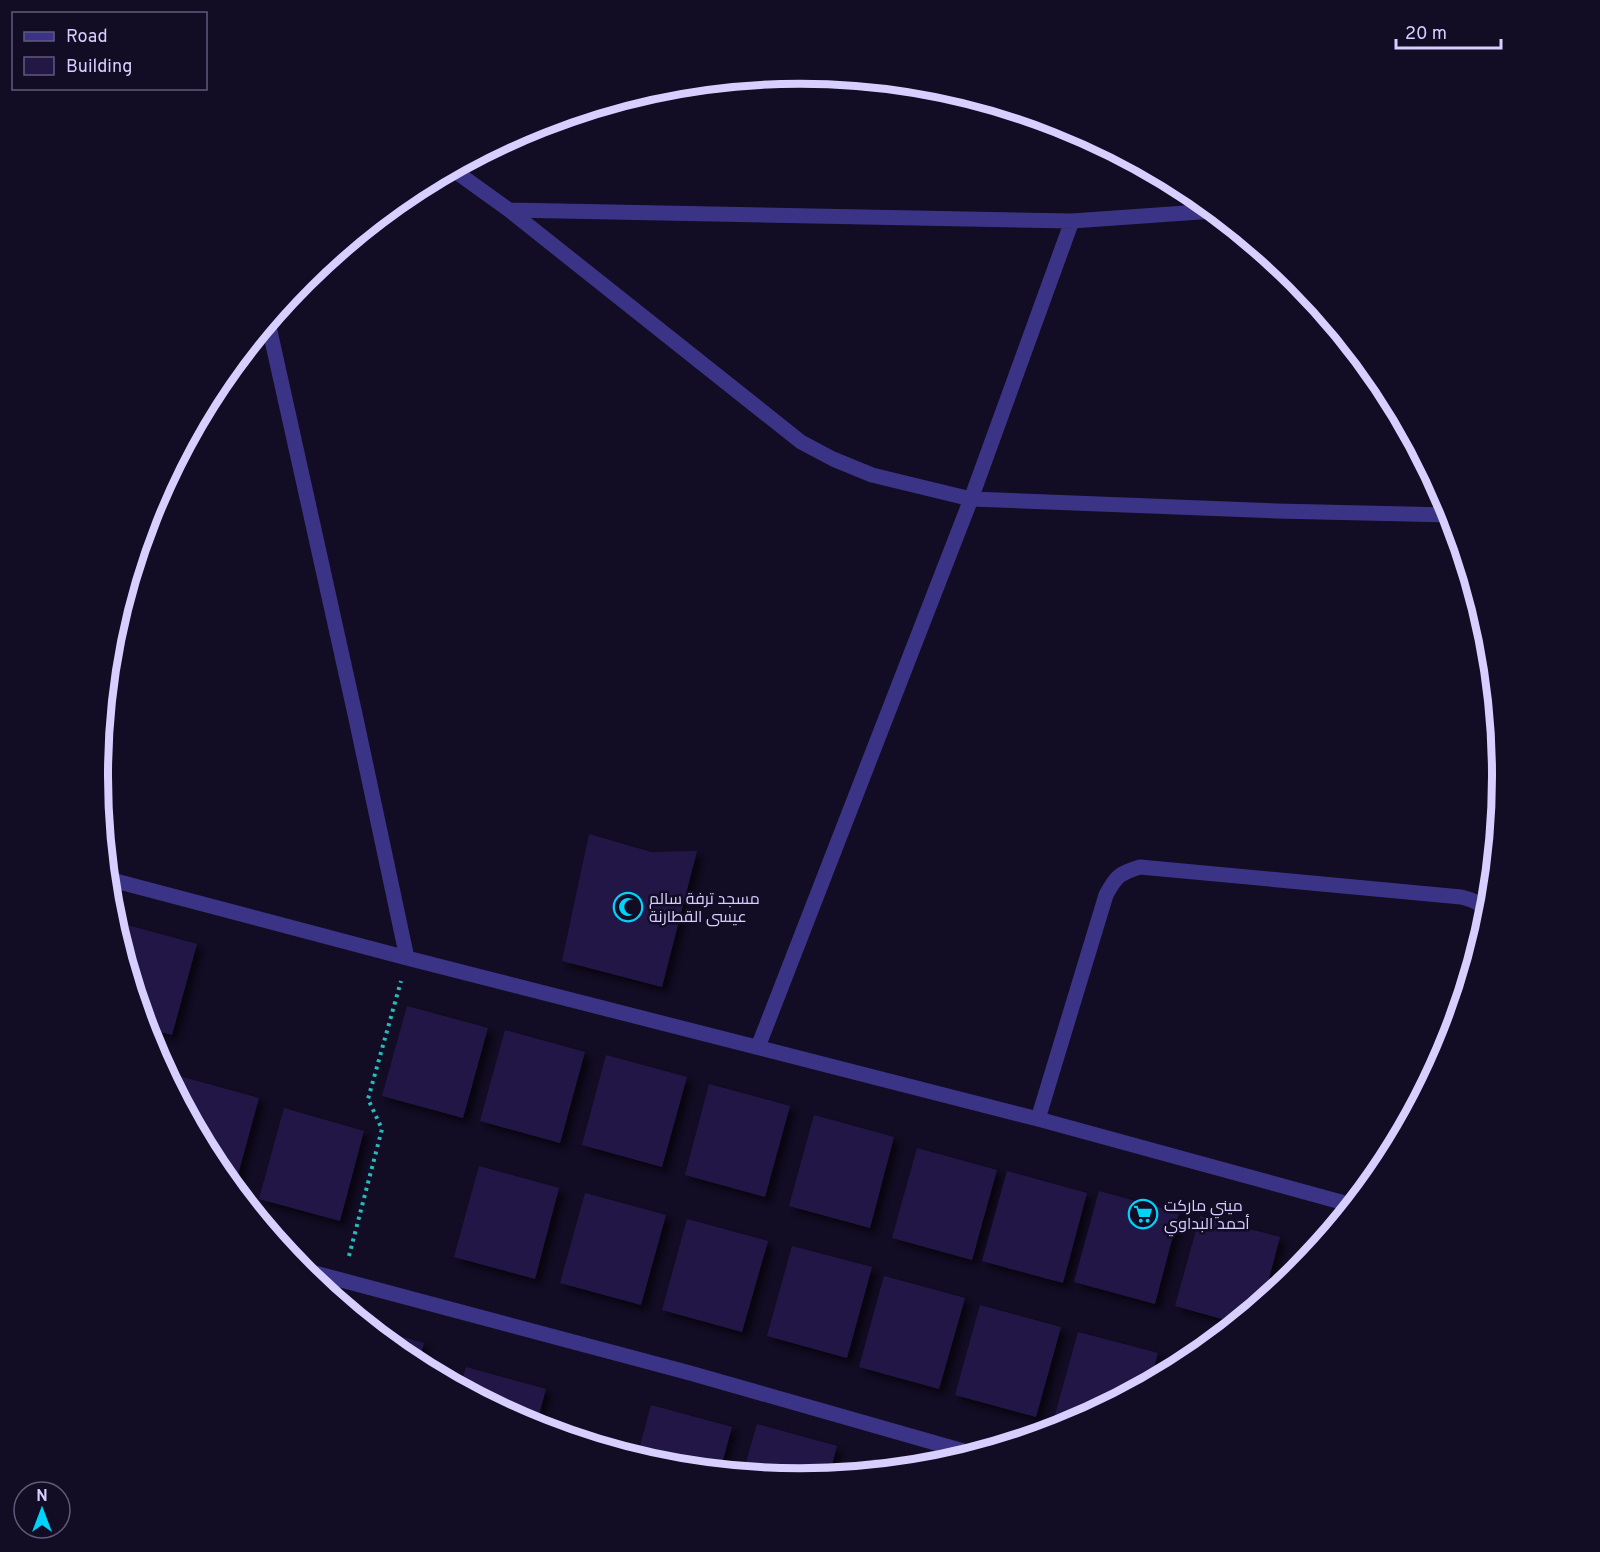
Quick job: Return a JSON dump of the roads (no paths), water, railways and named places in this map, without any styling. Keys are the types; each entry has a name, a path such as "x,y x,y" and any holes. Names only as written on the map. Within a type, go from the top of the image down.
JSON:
{"street":[{"path":"458,175 509,210 801,442 833,459 872,475 971,499 1440,515"},
{"path":"509,210 1072,221 1200,212"},
{"path":"758,1047 971,499 1072,221"},
{"path":"270,332 407,958"},
{"path":"1038,1119 1106,895 1114,879 1124,872 1140,867 1461,897 1480,905"},
{"path":"116,881 1038,1119 1344,1203"},
{"path":"321,1274 690,1373 958,1449"}],"place":[{"name":"مسجد ترفة سالم عيسى القطارنة","path":"628,907"},
{"name":"ميني ماركت أحمد البداوي","path":"1143,1214"}]}
